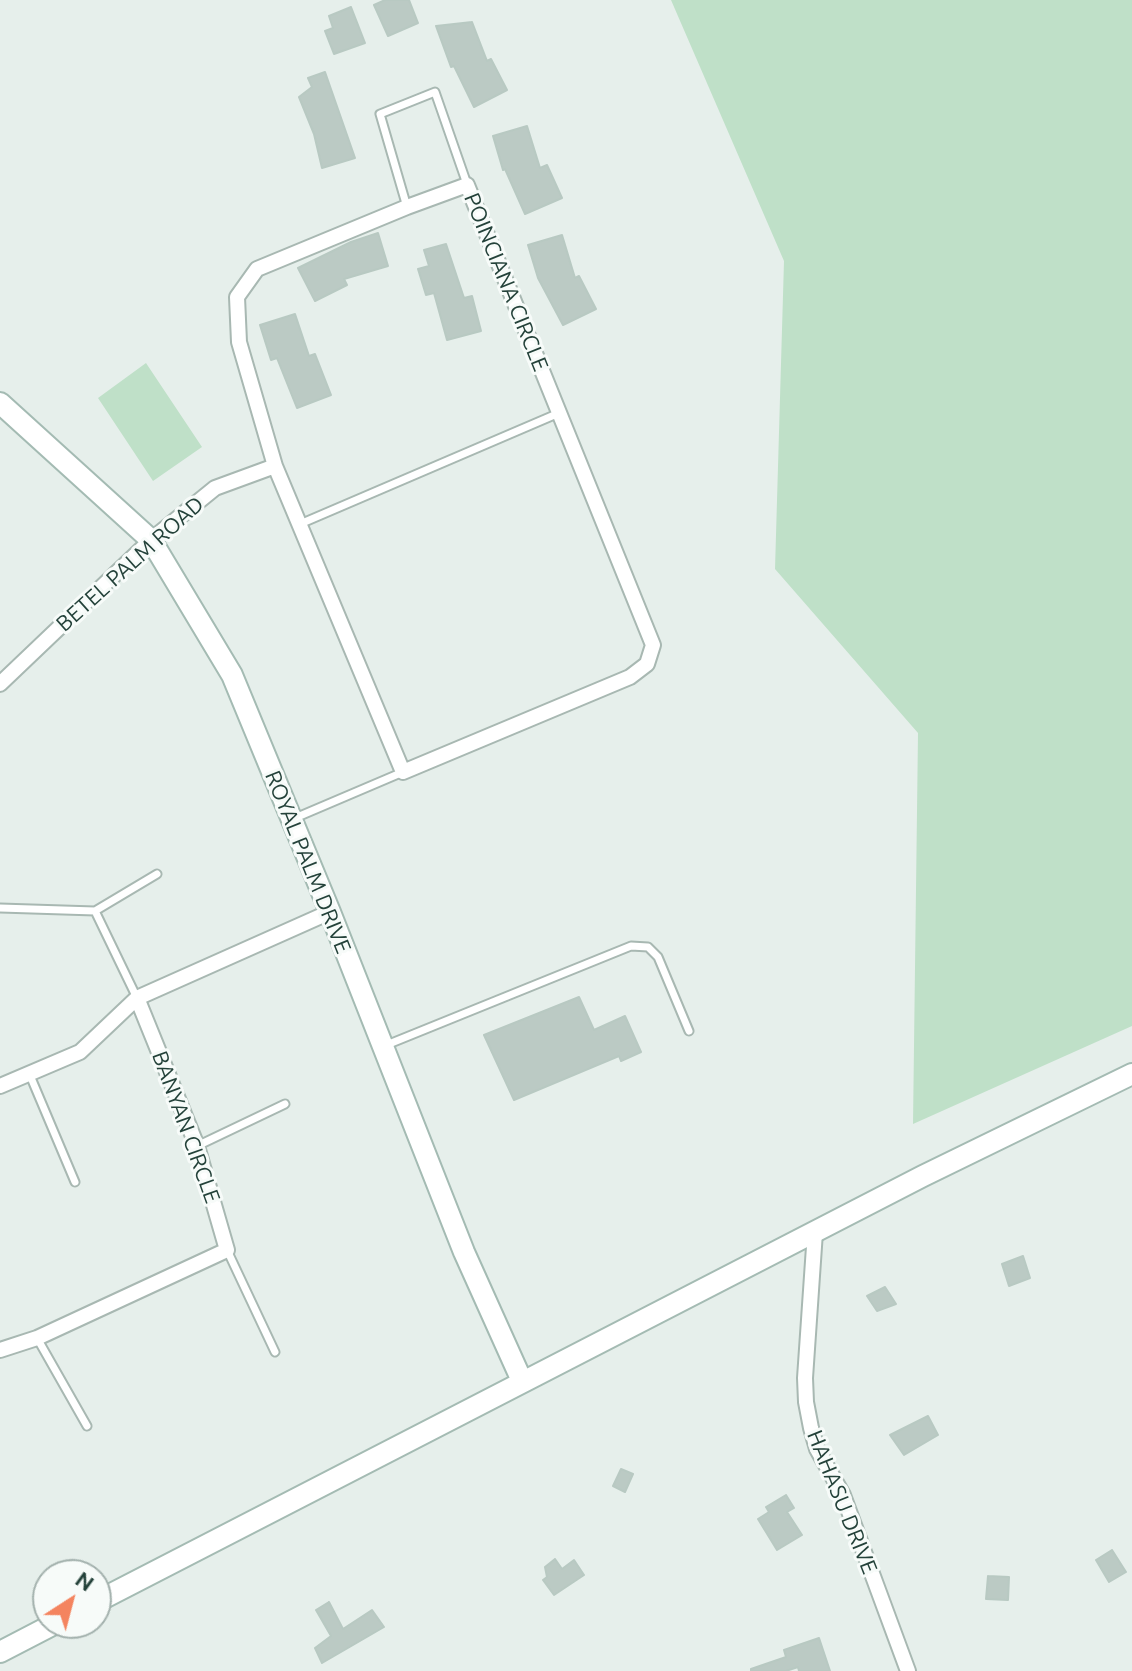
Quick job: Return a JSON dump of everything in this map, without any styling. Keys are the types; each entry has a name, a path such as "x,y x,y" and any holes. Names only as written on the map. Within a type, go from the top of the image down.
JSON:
{"main road":[{"name":"ROYAL PALM DRIVE","path":"0,403 151,540 232,675 330,912 381,1048 464,1252 522,1381"},
{"path":"112,1594 522,1381 1132,1074"},
{"path":"0,1652 32,1635"}],"street":[{"name":"POINCIANA CIRCLE","path":"467,185 653,645 647,664 630,677 403,772 275,466 239,342 237,297 257,269 467,185"},
{"name":"BETEL PALM ROAD","path":"0,684 151,540 215,488 275,466"},
{"path":"0,1086 80,1052 137,998 330,912"},
{"name":"BANYAN CIRCLE","path":"137,998 197,1146 227,1250"},
{"name":"HAHASU DRIVE","path":"815,1232 805,1364 806,1402 811,1428 817,1449 843,1495 908,1671"},
{"path":"0,1350 37,1338 227,1250"}],"lane":[{"path":"407,207 380,114 435,92 467,185"},
{"path":"300,524 560,413"},
{"path":"291,820 403,772"},
{"path":"0,908 95,911 157,874"},
{"path":"95,911 137,998"},
{"path":"381,1048 631,946 648,947 658,957 689,1031"},
{"path":"29,1073 75,1182"},
{"path":"197,1146 285,1104"},
{"path":"227,1250 275,1352"},
{"path":"37,1338 87,1426"}],"green space":[{"path":"671,0 1132,0 1132,1026 913,1124 918,733 775,569 784,261"},
{"path":"146,363 202,447 153,481 98,398"}],"building":[{"path":"385,0 409,0 418,23 388,36 374,5"},
{"path":"351,7 365,43 334,54 325,31 333,28 329,16"},
{"path":"472,22 487,61 491,59 507,90 474,107 454,66 451,67 436,26"},
{"path":"325,72 355,158 322,168 314,134 299,97 312,87 308,78"},
{"path":"527,126 540,168 547,165 562,198 525,214 503,170 493,136"},
{"path":"378,233 388,266 344,279 347,285 315,301 298,268 351,242"},
{"path":"562,235 575,278 579,276 596,309 563,325 538,278 528,245"},
{"path":"446,244 464,298 472,296 481,331 447,340 434,293 426,295 418,269 429,266 424,250"},
{"path":"295,314 309,356 315,354 331,395 297,408 277,358 271,360 260,325"},
{"path":"579,997 594,1030 625,1016 641,1052 621,1061 619,1056 514,1100 484,1035"},
{"path":"1023,1256 1030,1278 1009,1286 1002,1264"},
{"path":"885,1287 896,1304 877,1311 867,1296"},
{"path":"928,1416 938,1435 904,1455 890,1435"},
{"path":"621,1469 633,1474 625,1492 613,1486"},
{"path":"786,1495 794,1508 787,1512 802,1535 777,1550 758,1519 769,1512 766,1507"},
{"path":"1112,1550 1126,1572 1109,1582 1096,1560"},
{"path":"555,1559 562,1569 574,1560 584,1575 554,1595 543,1580 547,1577 545,1567"},
{"path":"988,1576 1009,1577 1008,1600 986,1599"},
{"path":"329,1602 343,1629 372,1610 384,1627 322,1663 315,1648 331,1636 316,1610"},
{"path":"819,1638 830,1671 799,1671 798,1667 786,1671 751,1671 786,1657 784,1650"}]}
